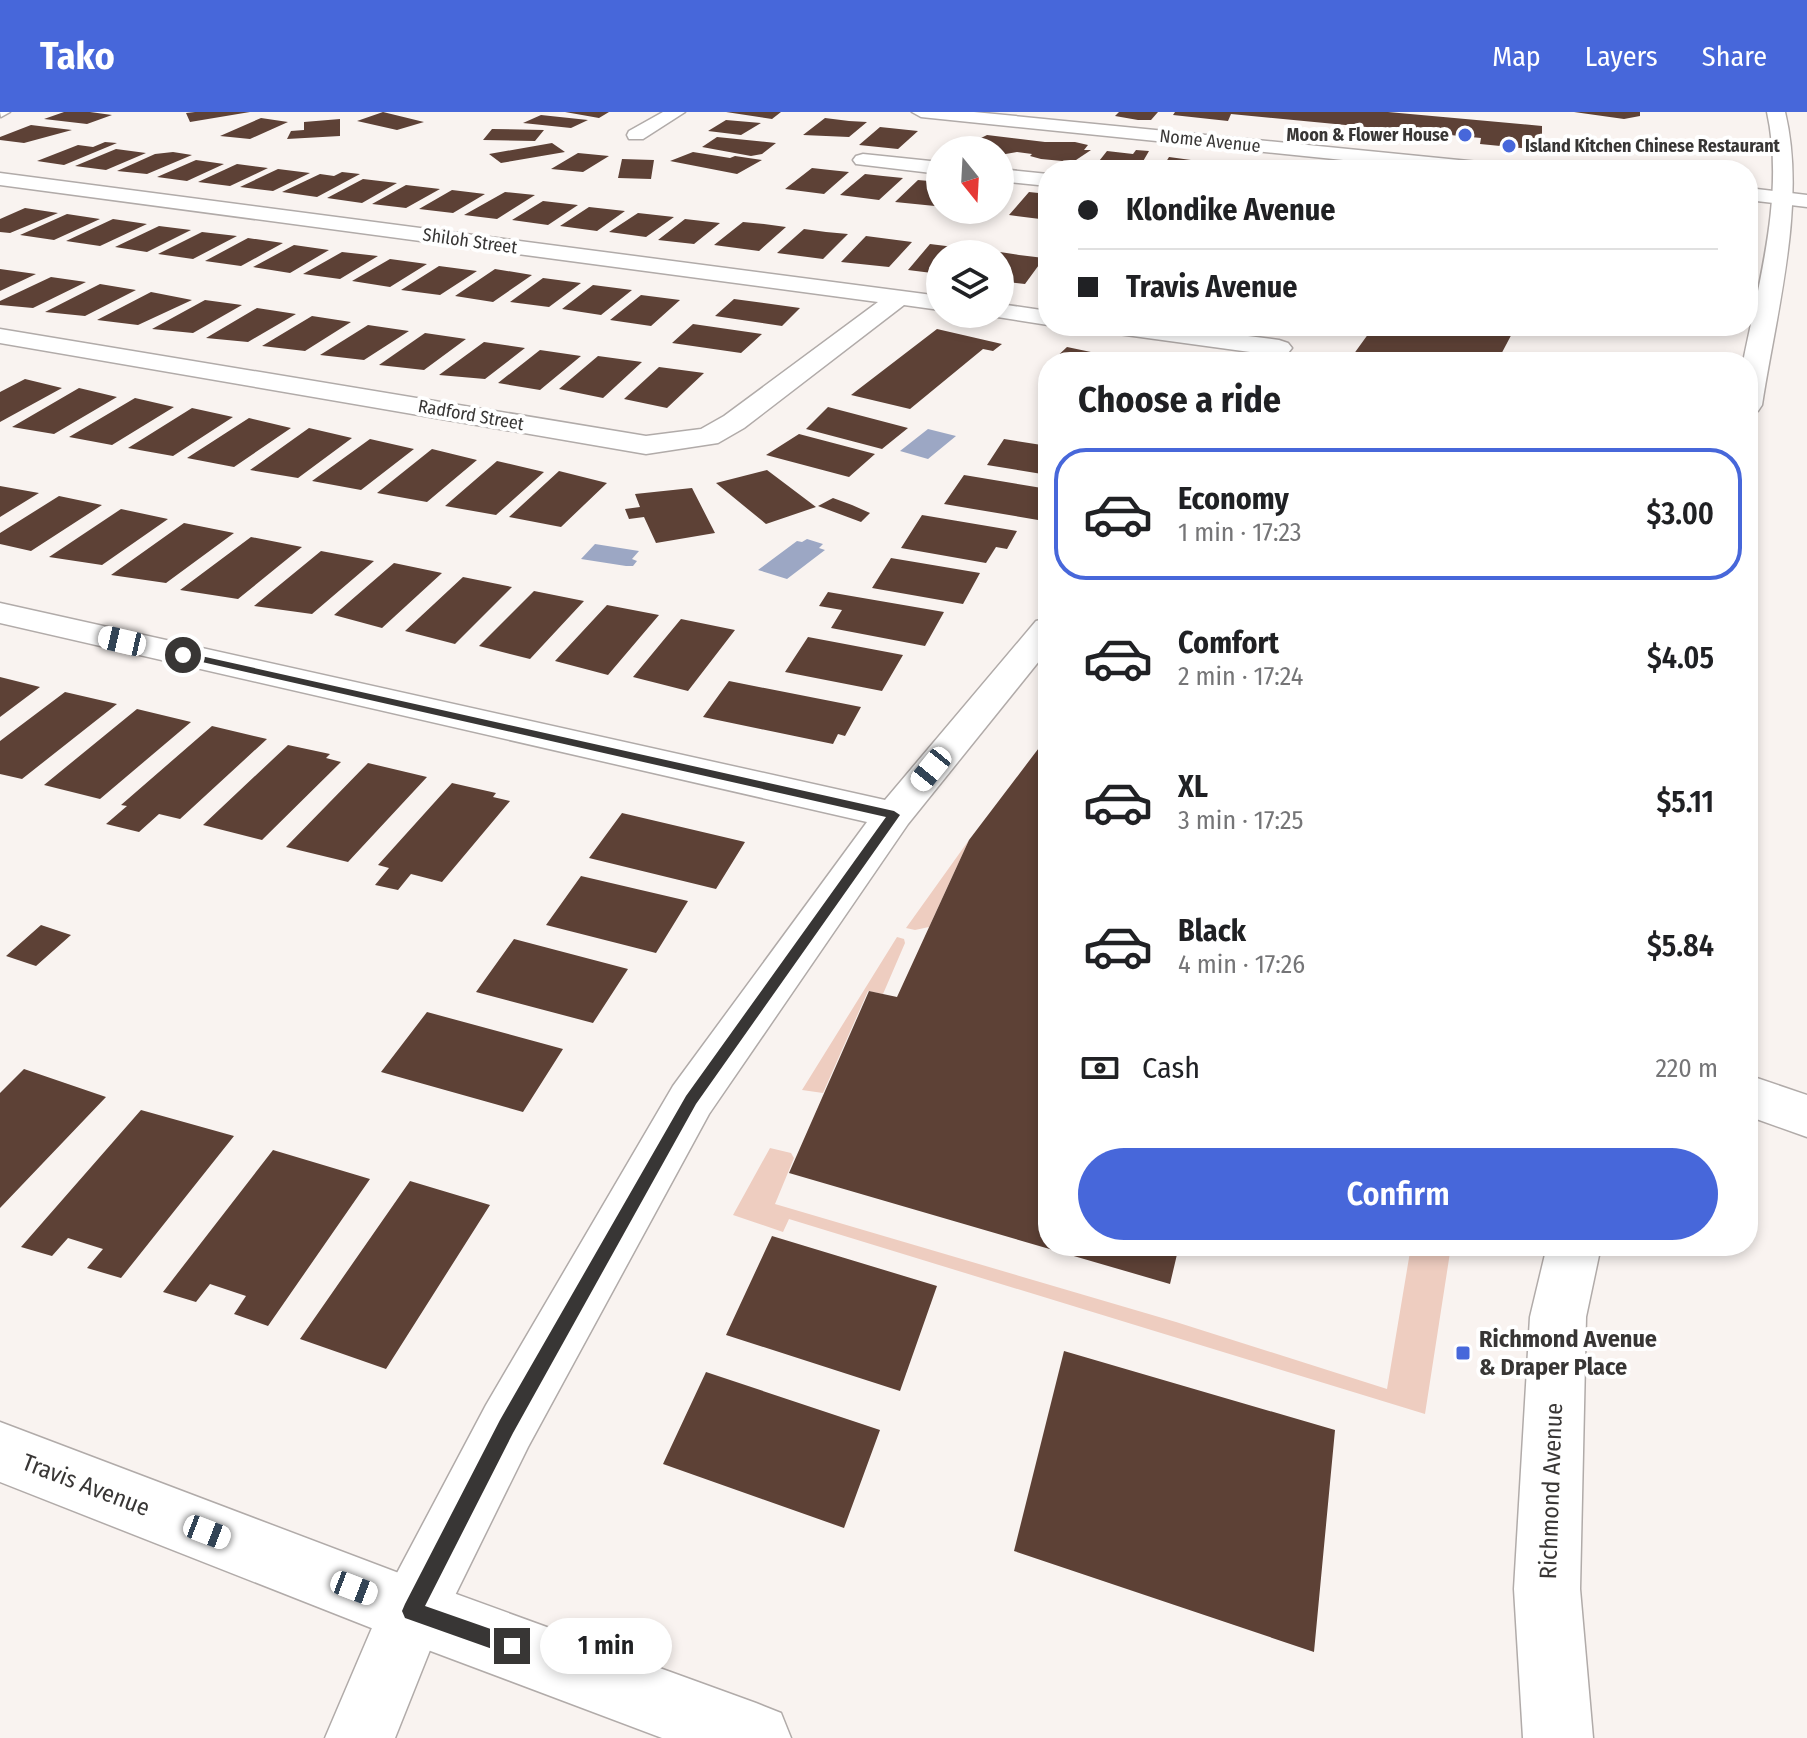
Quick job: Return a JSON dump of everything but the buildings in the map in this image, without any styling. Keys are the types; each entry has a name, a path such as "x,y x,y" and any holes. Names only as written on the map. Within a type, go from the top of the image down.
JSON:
{"street":[{"path":"636,135 676,112"},
{"name":"Nome Avenue","path":"921,112 1356,160"},
{"path":"1757,352 1782,198 1785,158 1776,112"},
{"path":"919,166 972,117"},
{"path":"863,160 926,167"},
{"path":"1014,176 1038,179"},
{"name":"Shiloh Street","path":"0,179 926,301"},
{"path":"1758,195 1807,201"},
{"name":"Radford Street","path":"0,336 646,445 708,437 734,422 899,298"},
{"path":"1014,313 1038,317"},
{"path":"1167,336 1256,352"},
{"path":"1275,352 1288,336"},
{"path":"0,613 894,815"},
{"path":"360,1738 412,1611 507,1426 691,1100 894,815 1038,640"},
{"path":"1758,1099 1807,1116"},
{"name":"Richmond Avenue","path":"1558,1738 1547,1589 1558,1317 1572,1256"},
{"name":"Travis Avenue","path":"0,1452 412,1611 756,1738"}],"shaded area":[{"path":"969,840 929,927 906,928"},
{"path":"897,937 904,939 905,943 883,994 868,991 823,1093 802,1090"},
{"path":"770,1148 791,1153 794,1158 775,1204 1176,1322 1387,1389 1409,1256 1449,1256 1425,1414 789,1219 783,1232 733,1215"}],"water":[{"path":"928,429 956,436 928,459 900,451"},
{"path":"807,539 823,544 819,548 825,550 787,579 758,570 797,541"},
{"path":"595,544 639,551 632,559 637,561 633,566 626,566 581,559"}],"place":[{"name":"Moon & Flower House","path":"1465,135"},
{"name":"Island Kitchen Chinese Restaurant","path":"1509,146"},
{"name":"Richmond Avenue & Draper Place","path":"1463,1353"}],"route":[{"path":"183,655 894,815 691,1100 507,1426 412,1611 512,1646"}]}
